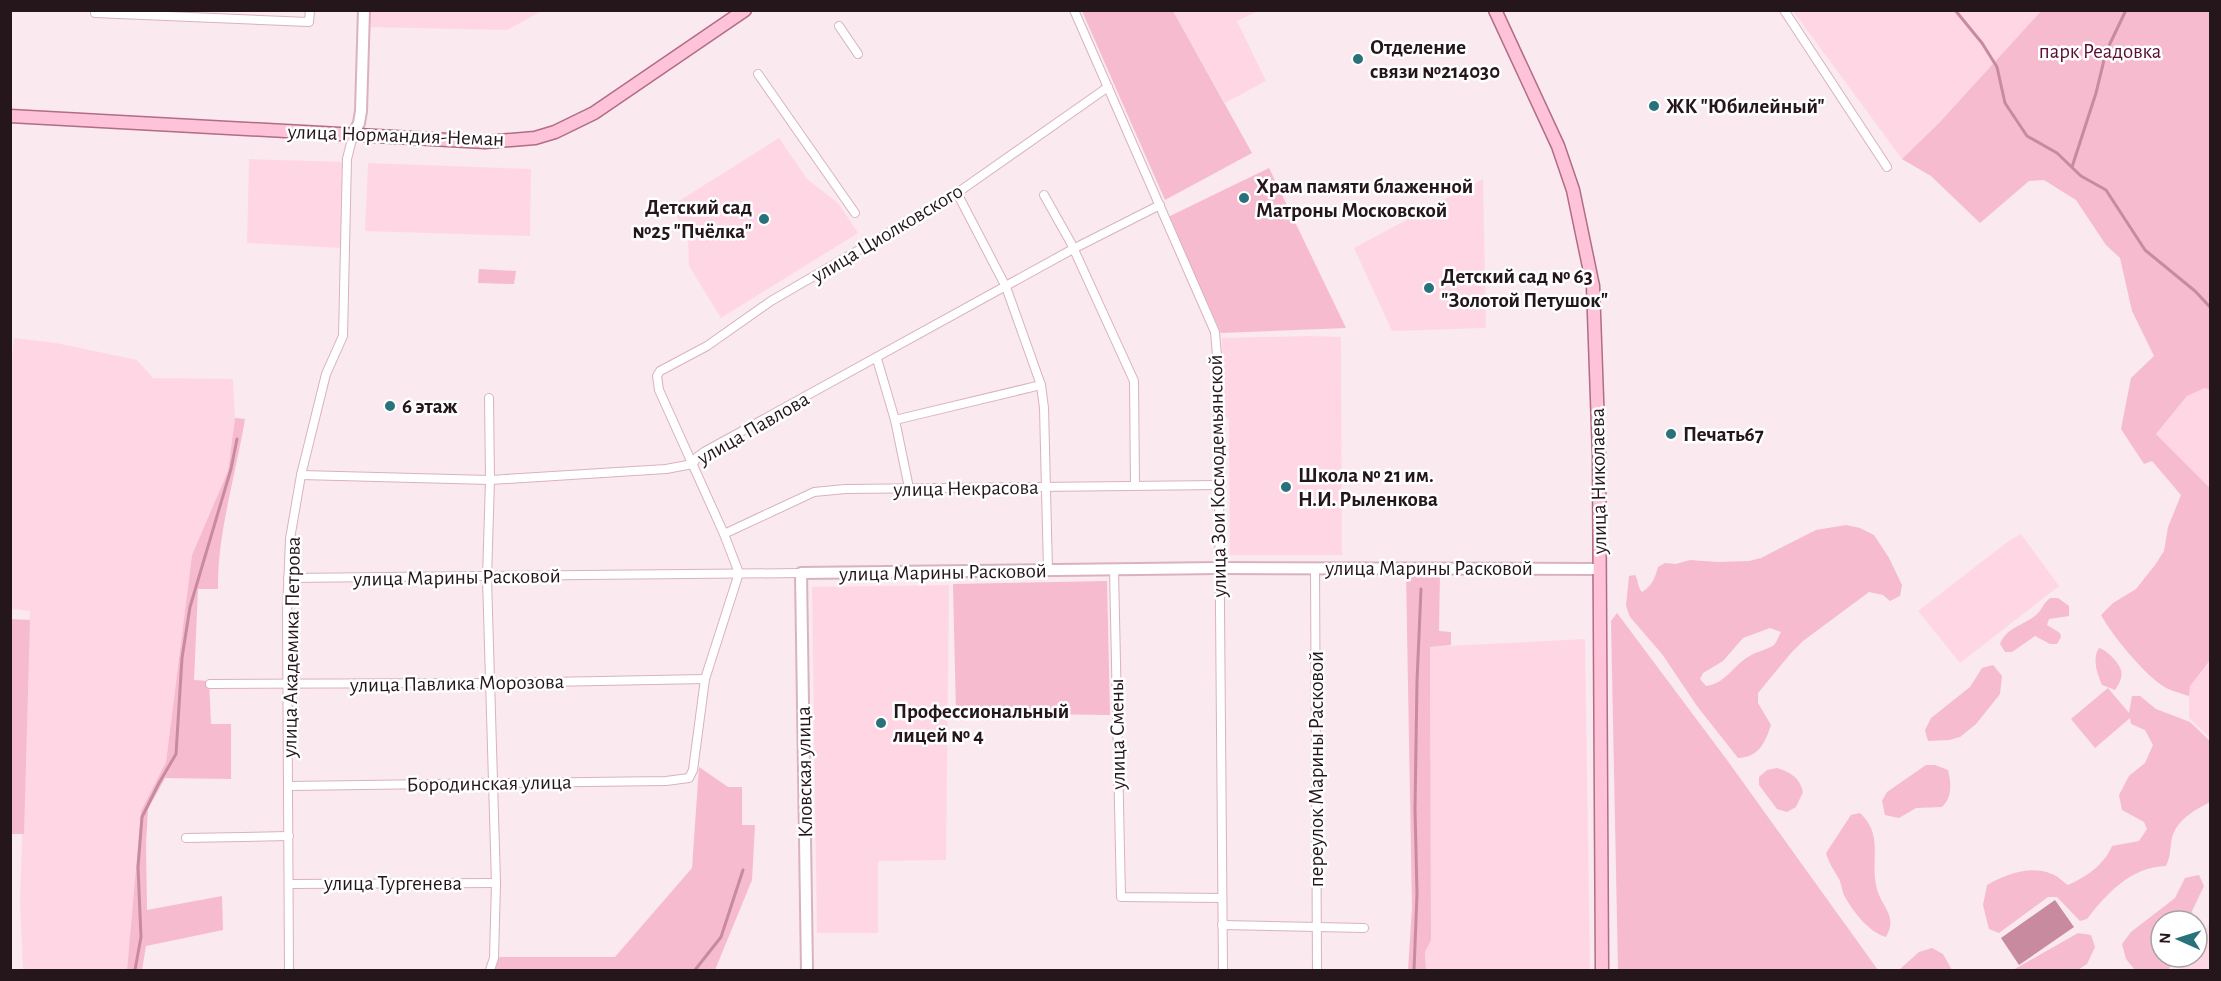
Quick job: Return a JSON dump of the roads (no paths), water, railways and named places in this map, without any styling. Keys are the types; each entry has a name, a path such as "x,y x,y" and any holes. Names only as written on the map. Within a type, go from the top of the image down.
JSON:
{"main road":[{"name":"улица Нормандия-Неман","path":"10,116 485,142 535,138 555,132 594,113 745,10"},
{"name":"улица Николаева","path":"1495,10 1558,146 1573,190 1593,286 1598,409 1602,970"}],"street":[{"path":"95,13 309,22 310,10"},
{"name":"улица Академика Петрова","path":"290,970 288,578 290,538 301,475 326,374 343,336 347,159 361,111 364,10"},
{"name":"улица Зои Космодемьянской","path":"1074,10 1215,332 1218,367 1223,970"},
{"path":"1784,10 1887,167"},
{"path":"839,26 858,54"},
{"path":"758,74 855,213"},
{"name":"улица Циолковского","path":"693,464 659,390 657,376 660,371 707,346 771,301 957,193 1108,87"},
{"path":"957,193 1006,287 1041,385 1044,408 1048,571"},
{"path":"1044,195 1073,249 1134,381 1135,486"},
{"name":"улица Павлова","path":"301,475 490,480 666,469 693,464 704,452 877,359 1073,249 1160,206"},
{"path":"877,359 895,420 909,488"},
{"path":"895,420 1041,385"},
{"path":"489,398 490,480 487,578 496,883 494,958 490,970"},
{"path":"693,464 739,573 705,679"},
{"name":"улица Некрасова","path":"724,534 814,492 845,489 1219,485"},
{"name":"улица Марины Расковой","path":"288,578 487,578 1219,568 1599,569"},
{"name":"переулок Марины Расковой","path":"1315,568 1317,970"},
{"name":"улица Смены","path":"1114,570 1121,897 1222,898"},
{"name":"Кловская улица","path":"801,573 807,970"},
{"name":"улица Павлика Морозова","path":"210,684 490,683 705,679"},
{"name":"Бородинская улица","path":"289,786 666,781 689,778 693,770 705,679"},
{"path":"186,838 289,836"},
{"name":"улица Тургенева","path":"289,884 496,883"},
{"path":"1222,925 1364,928"}],"waterway":[{"path":"1955,10 1982,43 1997,67 2005,103 2027,136 2057,153 2081,176 2106,190 2145,250 2195,291 2210,307"},
{"path":"2072,167 2096,93 2106,52 2126,10"},
{"path":"135,970 141,937 138,867 142,817 176,754 182,658 190,607 231,469 237,439"},
{"path":"1414,970 1417,894 1415,809 1417,681 1421,589"},
{"path":"695,970 721,937 743,870"}],"place":[{"name":"Отделение связи №214030","path":"1358,59"},
{"name":"ЖК \"Юбилейный\"","path":"1654,106"},
{"name":"Храм памяти блаженной Матроны Московской","path":"1244,198"},
{"name":"Детский сад №25 \"Пчёлка\"","path":"764,219"},
{"name":"Детский сад № 63 \"Золотой Петушок\"","path":"1429,288"},
{"name":"6 этаж","path":"390,406"},
{"name":"Печать67","path":"1671,434"},
{"name":"Школа № 21 им. Н.И. Рыленкова","path":"1286,487"},
{"name":"Профессиональный лицей № 4","path":"881,723"}],"park label":[{"name":"парк Реадовка","path":"2100,51"}]}
